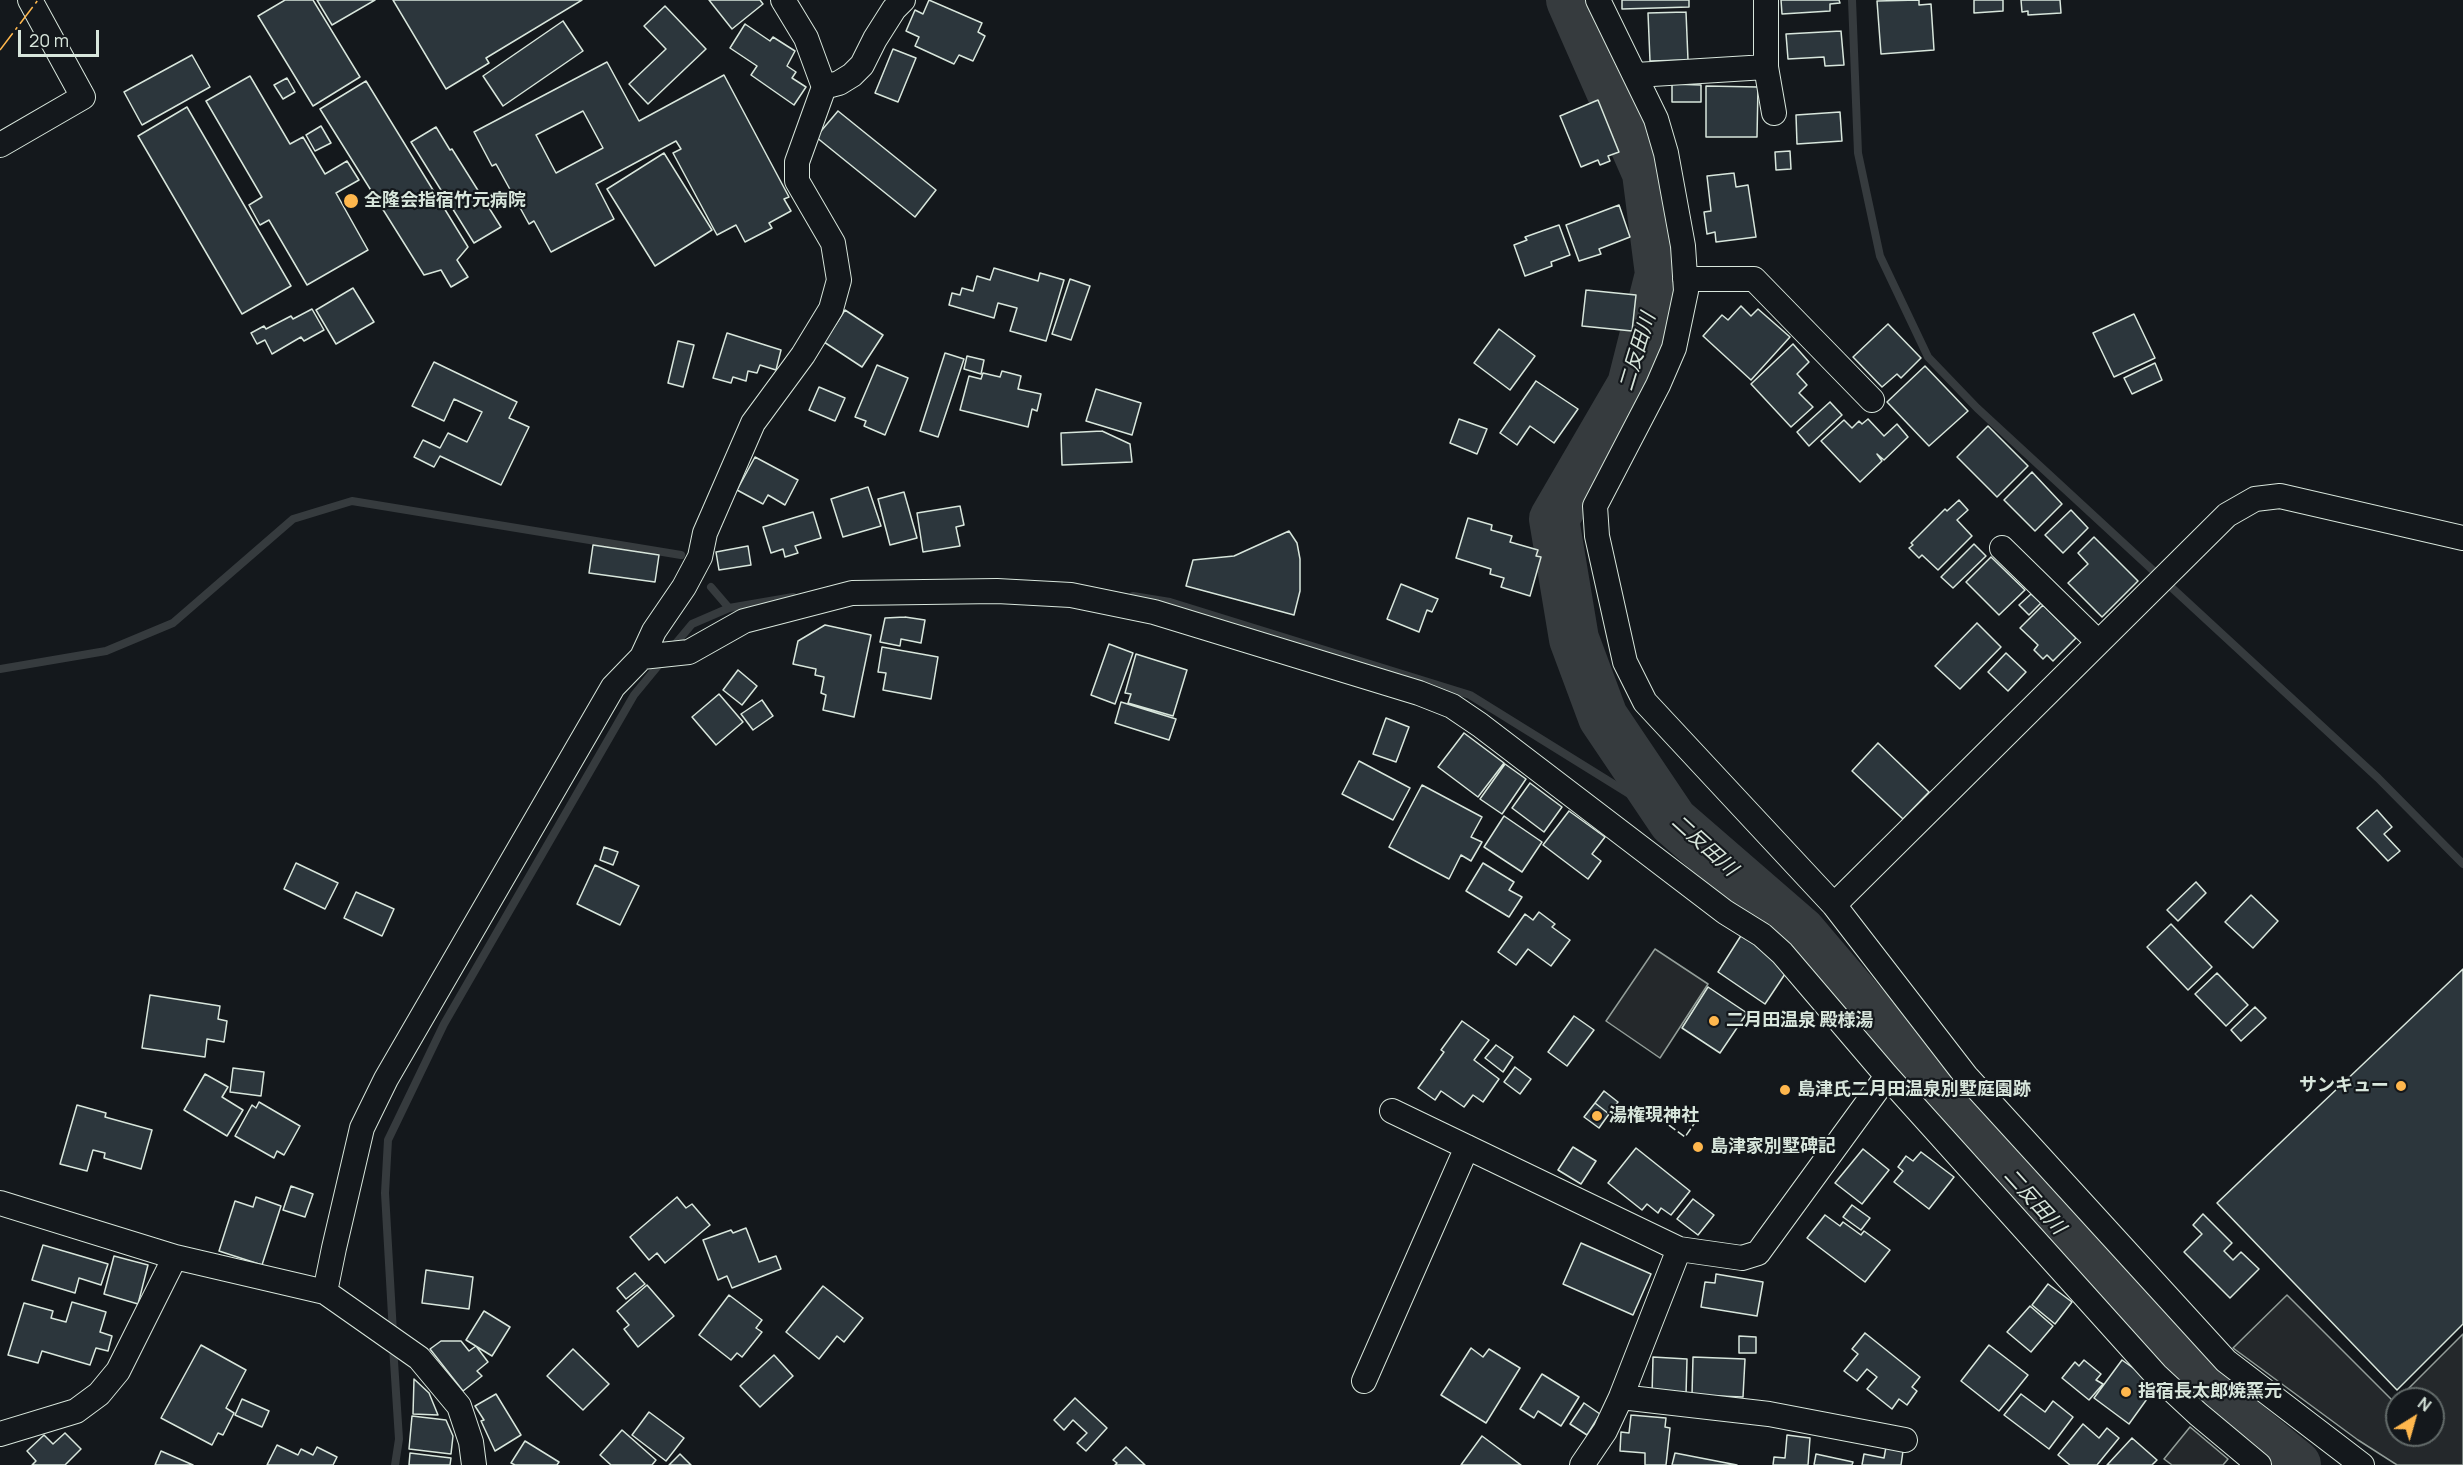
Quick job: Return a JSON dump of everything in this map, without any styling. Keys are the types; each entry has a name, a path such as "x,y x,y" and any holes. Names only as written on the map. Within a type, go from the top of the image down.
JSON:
{"street":[{"path":"0,145 83,97 30,0"},
{"path":"325,1292 362,1128 386,1078 613,687 642,657 654,632 684,587 700,557 705,533 753,423 803,355 831,309 839,280 833,243 797,181 797,162 824,87 806,38 783,0"},
{"path":"824,87 839,83 852,75 861,65 894,9 903,0"},
{"path":"1598,0 1656,119 1666,153 1683,246 1686,291 1674,348 1658,385 1595,506 1597,536 1625,662 1645,702 1834,905 1966,1076 2226,1361 2362,1465"},
{"path":"1766,0 1766,67 1774,113"},
{"path":"1636,75 1766,67"},
{"path":"1685,279 1755,279 1872,400"},
{"path":"1834,905 2227,515 2255,499 2280,496 2463,538"},
{"path":"2002,548 2098,642"},
{"path":"642,657 689,652 744,621 852,593 997,591 1071,595 1154,612 1419,693 1452,706 1480,724 1725,912 1762,935 1782,953 1887,1076 2156,1375 2259,1465"},
{"path":"1392,1111 1679,1249 1742,1258 1758,1253 1887,1076"},
{"path":"1364,1381 1467,1147"},
{"path":"0,1203 175,1257 325,1292 419,1358 459,1406 471,1442 474,1465"},
{"path":"1582,1465 1605,1431 1621,1397 1679,1249"},
{"path":"0,1434 76,1411 99,1394 118,1371 175,1257"},
{"path":"1621,1397 1769,1414 1905,1440"}],"shaded area":[{"path":"1655,949 1708,984 1660,1058 1606,1021"},
{"path":"2287,1295 2385,1393 2385,1447 2445,1447 2445,1387 2410,1387 2463,1334 2463,1465 2397,1465 2358,1440 2233,1348"},
{"path":"2190,1427 2228,1459 2223,1465 2172,1465 2164,1459"}],"building":[{"path":"285,0 313,0 360,77 313,106 258,16"},
{"path":"317,0 375,0 332,25"},
{"path":"393,0 582,0 486,58 489,63 446,89"},
{"path":"709,0 760,0 763,4 732,29"},
{"path":"929,0 982,23 978,32 985,36 973,61 959,55 954,64 915,46 919,37 906,31 915,10 923,14"},
{"path":"1622,0 1689,0 1689,7 1622,9"},
{"path":"1781,0 1839,0 1840,3 1830,4 1830,11 1782,14"},
{"path":"1919,0 1919,5 1931,4 1934,50 1881,54 1877,1"},
{"path":"1974,0 2003,0 2003,11 1974,13"},
{"path":"2021,0 2060,0 2061,13 2028,15 2028,11 2022,12"},
{"path":"665,6 706,49 648,104 629,84 666,49 644,26"},
{"path":"1686,12 1688,60 1650,61 1648,13"},
{"path":"563,21 583,51 503,106 483,76"},
{"path":"745,24 770,41 773,37 795,51 787,66 796,72 792,78 806,87 794,105 751,75 757,66 730,48"},
{"path":"1841,31 1844,65 1825,66 1824,57 1788,59 1786,34"},
{"path":"893,49 916,58 898,102 875,93"},
{"path":"192,55 210,87 142,125 124,92"},
{"path":"607,62 639,121 724,75 789,197 784,199 791,211 769,223 772,228 745,242 736,225 717,235 673,153 681,149 676,141 596,184 614,219 551,252 534,221 529,224 496,164 492,166 474,132","holes":["583,111 603,148 556,173 536,135"]},
{"path":"250,76 290,144 303,137 325,174 347,161 359,180 336,193 368,250 307,285 269,220 260,225 249,205 262,197 206,101"},
{"path":"287,78 295,92 283,99 274,85"},
{"path":"366,81 468,247 457,260 468,277 451,287 441,270 424,275 320,109"},
{"path":"1672,84 1701,85 1701,102 1672,102"},
{"path":"1706,86 1758,87 1757,137 1706,137"},
{"path":"1598,100 1619,152 1608,156 1610,161 1600,165 1598,160 1581,167 1560,116"},
{"path":"187,107 291,286 242,314 138,136"},
{"path":"838,111 936,190 915,217 816,137"},
{"path":"1840,112 1842,141 1797,144 1796,115"},
{"path":"321,126 331,143 315,151 306,135"},
{"path":"436,127 501,227 474,243 411,142"},
{"path":"1790,151 1791,169 1776,170 1775,152"},
{"path":"664,153 712,230 655,266 607,189"},
{"path":"1734,173 1736,187 1748,185 1756,237 1716,242 1715,232 1707,234 1704,212 1711,211 1707,176"},
{"path":"1619,205 1630,237 1599,249 1601,254 1579,261 1566,225"},
{"path":"1559,225 1570,255 1551,262 1552,266 1525,276 1514,245 1527,240 1525,237"},
{"path":"994,268 1038,281 1040,273 1064,280 1046,341 1010,331 1017,308 998,303 994,318 949,305 952,293 960,295 962,288 973,291 977,276 990,280"},
{"path":"1070,279 1090,286 1071,340 1052,334"},
{"path":"353,288 374,322 336,344 316,310"},
{"path":"1586,290 1636,295 1632,331 1582,326"},
{"path":"1741,306 1751,316 1758,309 1790,337 1751,380 1703,336 1722,315 1728,320"},
{"path":"312,309 324,330 304,341 301,337 272,354 265,340 257,344 251,333 264,326 266,329 291,316 293,319"},
{"path":"845,310 883,335 862,367 824,342"},
{"path":"2134,314 2155,358 2114,377 2093,333"},
{"path":"1888,324 1921,358 1901,378 1897,374 1882,387 1853,357"},
{"path":"1499,329 1535,356 1510,390 1474,363"},
{"path":"727,333 781,350 776,370 760,365 757,373 748,371 746,381 733,377 731,383 713,378"},
{"path":"678,341 694,345 683,387 668,383"},
{"path":"1793,344 1809,362 1797,374 1807,385 1799,393 1813,407 1791,427 1751,384"},
{"path":"945,353 964,359 938,437 920,431"},
{"path":"967,356 984,360 981,374 964,369"},
{"path":"434,362 517,402 509,418 529,427 501,485 440,456 434,467 414,457 423,440 440,448 448,433 467,442 482,412 454,399 444,421 412,406"},
{"path":"2155,363 2162,380 2132,394 2124,378"},
{"path":"877,365 908,378 885,435 864,426 866,421 855,417"},
{"path":"1925,366 1968,411 1929,446 1887,402"},
{"path":"1002,371 1021,376 1018,389 1041,394 1037,411 1032,409 1028,427 960,410 969,376 981,379 983,373 1000,377"},
{"path":"1536,381 1578,409 1554,443 1530,426 1517,445 1500,433"},
{"path":"819,387 845,398 835,421 809,410"},
{"path":"1096,389 1141,403 1132,435 1086,421"},
{"path":"1830,402 1842,415 1809,446 1797,432"},
{"path":"1459,419 1487,429 1477,454 1450,443"},
{"path":"1868,419 1884,436 1897,424 1908,437 1884,460 1877,454 1882,461 1860,482 1821,441 1844,420 1852,428 1859,421 1862,424"},
{"path":"1988,426 2028,466 1997,497 1957,457"},
{"path":"1102,431 1130,444 1132,462 1062,465 1061,433"},
{"path":"755,457 798,480 785,505 768,495 763,504 737,490"},
{"path":"2032,472 2062,504 2035,531 2004,500"},
{"path":"868,487 881,526 843,537 831,499"},
{"path":"904,492 917,538 890,545 878,499"},
{"path":"1959,500 1968,510 1957,520 1972,536 1938,570 1922,555 1919,558 1909,548 1913,545 1911,543 1945,509 1947,511"},
{"path":"960,506 964,525 956,527 960,546 923,552 917,513"},
{"path":"2071,510 2088,528 2063,553 2045,535"},
{"path":"813,512 821,538 795,546 798,553 785,557 783,549 771,553 763,527"},
{"path":"1468,518 1492,525 1491,530 1512,536 1510,542 1538,550 1536,556 1541,557 1530,596 1501,587 1504,578 1490,574 1491,569 1456,558"},
{"path":"1289,531 1297,543 1300,559 1300,591 1294,615 1186,586 1193,560 1234,556"},
{"path":"2094,537 2138,581 2102,617 2068,583 2088,564 2078,553"},
{"path":"1974,544 1986,556 1953,588 1941,577"},
{"path":"593,545 659,555 655,582 589,573"},
{"path":"748,546 751,565 719,570 716,552"},
{"path":"1991,557 2025,590 1999,615 1966,582"},
{"path":"1401,584 1438,599 1432,612 1427,610 1419,632 1387,619"},
{"path":"2031,594 2041,603 2029,615 2019,605"},
{"path":"2043,605 2076,638 2053,661 2047,655 2043,659 2034,650 2038,645 2020,628"},
{"path":"905,617 925,620 921,643 901,639 900,646 880,642 885,618"},
{"path":"1977,623 2001,647 1960,689 1935,666"},
{"path":"825,625 871,635 854,717 823,710 826,695 821,693 824,677 815,675 816,669 793,664 798,641"},
{"path":"1109,644 1133,653 1115,704 1091,695"},
{"path":"882,647 938,657 931,699 883,690 886,673 878,672"},
{"path":"2006,653 2026,672 2008,691 1988,672"},
{"path":"1136,654 1187,670 1173,716 1128,703 1131,694 1125,693"},
{"path":"738,670 757,686 742,705 723,690"},
{"path":"719,694 743,722 716,745 692,717"},
{"path":"762,700 773,716 753,730 741,714"},
{"path":"1121,702 1176,719 1169,740 1115,723"},
{"path":"1386,718 1409,727 1396,762 1373,754"},
{"path":"1464,733 1504,763 1478,797 1438,767"},
{"path":"1878,743 1929,792 1903,819 1852,771"},
{"path":"1359,761 1410,788 1393,820 1342,794"},
{"path":"1505,764 1526,779 1502,814 1480,799"},
{"path":"1530,783 1562,807 1544,832 1512,808"},
{"path":"1422,785 1482,817 1471,837 1482,842 1471,861 1461,855 1449,879 1389,847"},
{"path":"2377,810 2392,827 2384,834 2400,851 2388,861 2357,828"},
{"path":"1569,811 1605,837 1592,854 1601,861 1588,879 1543,845"},
{"path":"1504,816 1542,842 1522,872 1484,847"},
{"path":"604,847 618,852 613,865 600,860"},
{"path":"296,863 338,883 325,909 284,889"},
{"path":"1483,863 1514,882 1509,890 1522,897 1509,917 1466,891"},
{"path":"595,865 639,886 620,925 577,904"},
{"path":"2196,882 2206,893 2178,921 2167,910"},
{"path":"356,892 394,909 382,936 344,918"},
{"path":"2251,895 2278,921 2253,948 2225,922"},
{"path":"1539,912 1555,924 1552,927 1570,940 1551,966 1528,949 1516,965 1498,952 1525,914 1533,920"},
{"path":"2171,924 2212,967 2188,990 2147,947"},
{"path":"1742,934 1789,968 1765,1004 1718,972"},
{"name":"サンキュー","path":"2463,969 2463,1324 2400,1387 2394,1387 2217,1203"},
{"path":"2217,973 2248,1005 2226,1026 2195,994"},
{"name":"二月田温泉 殿様湯","path":"1708,987 1747,1013 1720,1053 1682,1028"},
{"path":"150,995 220,1006 218,1019 227,1021 224,1042 207,1039 205,1057 142,1048"},
{"path":"2255,1007 2266,1018 2241,1041 2231,1030"},
{"path":"1574,1016 1594,1030 1567,1066 1548,1052"},
{"path":"1462,1021 1489,1040 1474,1060 1499,1079 1483,1102 1473,1095 1464,1107 1441,1091 1435,1100 1418,1088 1444,1052 1441,1050"},
{"path":"1496,1045 1513,1057 1503,1072 1485,1058"},
{"path":"1515,1067 1531,1079 1520,1094 1504,1082"},
{"path":"233,1068 264,1072 261,1096 230,1092"},
{"path":"205,1074 228,1087 222,1097 243,1110 227,1136 184,1110"},
{"path":"1604,1091 1618,1102 1609,1114 1595,1103"},
{"path":"259,1102 300,1126 284,1155 277,1151 274,1158 235,1136 252,1105 256,1108"},
{"name":"湯権現神社","path":"1595,1103 1609,1114 1599,1128 1584,1117"},
{"path":"77,1105 106,1113 105,1117 152,1130 141,1169 104,1158 105,1153 93,1150 87,1171 60,1164"},
{"path":"1573,1147 1596,1161 1581,1184 1558,1170"},
{"path":"1636,1148 1690,1191 1671,1215 1661,1208 1658,1213 1647,1204 1642,1210 1608,1183"},
{"path":"1863,1149 1889,1170 1862,1204 1835,1183"},
{"path":"1921,1152 1954,1177 1929,1209 1894,1182 1903,1171 1898,1167 1906,1156 1913,1161"},
{"path":"291,1186 313,1194 305,1217 283,1210"},
{"path":"256,1197 281,1206 262,1265 219,1251 235,1201 253,1207"},
{"path":"677,1197 686,1208 692,1204 710,1225 665,1263 657,1253 649,1260 630,1237"},
{"path":"1693,1199 1714,1215 1698,1235 1677,1219"},
{"path":"1852,1205 1870,1218 1861,1230 1843,1217"},
{"path":"2203,1214 2232,1243 2224,1251 2233,1260 2241,1252 2259,1269 2230,1298 2184,1252 2202,1234 2193,1225"},
{"path":"1825,1215 1840,1226 1843,1222 1861,1235 1864,1231 1890,1250 1865,1282 1807,1238"},
{"path":"746,1228 759,1262 776,1256 781,1269 732,1288 727,1276 718,1280 703,1240 731,1230 733,1233"},
{"path":"1581,1243 1651,1274 1633,1315 1563,1284"},
{"path":"43,1245 108,1264 101,1285 79,1278 75,1293 32,1280"},
{"path":"114,1256 148,1265 138,1304 104,1294"},
{"path":"426,1270 473,1277 469,1309 422,1303"},
{"path":"635,1273 645,1284 626,1299 617,1288"},
{"path":"1716,1274 1763,1282 1757,1316 1701,1307 1705,1282 1715,1283"},
{"path":"2048,1284 2072,1302 2055,1324 2032,1305"},
{"path":"647,1285 674,1316 638,1347 624,1329 629,1325 617,1311"},
{"path":"823,1286 863,1318 844,1342 837,1336 819,1359 786,1332"},
{"path":"729,1295 762,1320 756,1328 762,1332 742,1357 737,1353 731,1360 699,1335"},
{"path":"72,1302 106,1312 100,1332 112,1336 108,1351 96,1348 90,1365 42,1351 38,1363 8,1355 24,1303 53,1311 51,1318 66,1322"},
{"path":"2030,1306 2053,1326 2031,1352 2007,1332"},
{"path":"484,1311 510,1327 492,1356 466,1340"},
{"path":"1865,1333 1920,1377 1912,1387 1917,1391 1907,1405 1899,1399 1892,1409 1867,1389 1877,1377 1867,1369 1857,1381 1844,1371 1858,1354 1852,1349"},
{"path":"1739,1336 1756,1337 1756,1353 1739,1353"},
{"path":"441,1341 461,1341 469,1351 476,1346 488,1362 477,1371 482,1376 463,1391 430,1349"},
{"path":"201,1345 246,1370 226,1408 234,1413 223,1435 218,1433 212,1445 161,1418"},
{"path":"1989,1345 2028,1375 1999,1411 1961,1381"},
{"path":"1471,1348 1483,1357 1489,1349 1520,1368 1486,1423 1441,1395"},
{"path":"573,1349 609,1384 583,1410 547,1376"},
{"path":"774,1355 793,1376 760,1407 740,1386"},
{"path":"1653,1357 1687,1359 1686,1395 1652,1394"},
{"path":"1693,1357 1745,1359 1743,1397 1692,1395"},
{"path":"2084,1360 2101,1374 2096,1380 2103,1384 2089,1400 2062,1378 2075,1362 2079,1366"},
{"name":"指宿長太郎焼窯元","path":"2122,1360 2157,1385 2129,1424 2094,1398"},
{"path":"1542,1374 1579,1397 1561,1426 1538,1411 1534,1418 1520,1409"},
{"path":"414,1379 429,1393 438,1415 413,1414"},
{"path":"496,1394 521,1435 495,1451 481,1421 484,1420 475,1406"},
{"path":"2021,1394 2045,1412 2053,1401 2073,1417 2049,1449 2004,1415"},
{"path":"1075,1398 1107,1428 1086,1451 1077,1443 1087,1433 1073,1420 1064,1430 1054,1420"},
{"path":"242,1399 269,1411 262,1427 235,1415"},
{"path":"1584,1403 1600,1414 1587,1435 1570,1424"},
{"path":"649,1412 684,1438 666,1461 632,1435"},
{"path":"1631,1415 1666,1418 1665,1427 1670,1428 1666,1465 1645,1465 1645,1453 1620,1451 1621,1432 1629,1433"},
{"path":"412,1416 446,1420 453,1436 451,1454 409,1449"},
{"path":"2083,1424 2099,1438 2107,1428 2119,1438 2097,1465 2070,1465 2058,1455"},
{"path":"622,1430 656,1460 652,1465 611,1465 600,1455"},
{"path":"65,1433 81,1449 65,1465 32,1465 36,1461 27,1451 44,1435 53,1444"},
{"path":"1787,1435 1810,1438 1808,1465 1773,1465 1774,1457 1785,1458"},
{"path":"1482,1436 1521,1465 1461,1465"},
{"path":"2132,1438 2157,1460 2152,1465 2107,1465"},
{"path":"525,1441 559,1462 557,1465 515,1465 511,1463"},
{"path":"277,1445 298,1455 301,1449 313,1455 317,1447 337,1457 333,1465 267,1465"},
{"path":"1126,1447 1145,1465 1115,1465 1117,1463 1113,1460"},
{"path":"1886,1447 1903,1451 1901,1465 1862,1465 1864,1454 1884,1458"},
{"path":"161,1451 193,1465 155,1465"},
{"path":"410,1453 451,1458 450,1465 409,1465"},
{"path":"1675,1453 1737,1465 1672,1465"},
{"path":"680,1454 691,1465 669,1465"},
{"path":"1816,1454 1853,1462 1852,1465 1814,1465"}],"waterway":[{"name":"二反田川","path":"1571,0 1647,173 1660,274 1632,385 1554,519 1574,639 1603,717 1673,821 1801,932 1975,1137 2195,1383 2296,1465"},
{"path":"1852,0 1858,153 1880,256 1928,357 1977,408 2378,778 2463,864"},
{"path":"0,669 106,651 173,623 293,519 352,501 681,555"},
{"path":"711,587 729,608 793,597"},
{"path":"1133,596 1170,602 1470,695 1673,821"},
{"path":"672,648 692,624 729,608"},
{"path":"393,1333 385,1193 388,1140 444,1024 634,695 662,661"},
{"path":"393,1346 399,1439 395,1465"}],"fence":[{"path":"1677,1107 1696,1121 1685,1137 1666,1123 1677,1107"}],"power":[{"path":"0,50 38,0"}],"place":[{"name":"全隆会指宿竹元病院","path":"351,201"},
{"name":"二月田温泉 殿様湯","path":"1714,1021"},
{"name":"サンキュー","path":"2401,1086"},
{"name":"島津氏二月田温泉別墅庭園跡","path":"1785,1090"},
{"name":"湯権現神社","path":"1597,1116"},
{"name":"島津家別墅碑記","path":"1698,1147"},
{"name":"指宿長太郎焼窯元","path":"2126,1392"}]}
